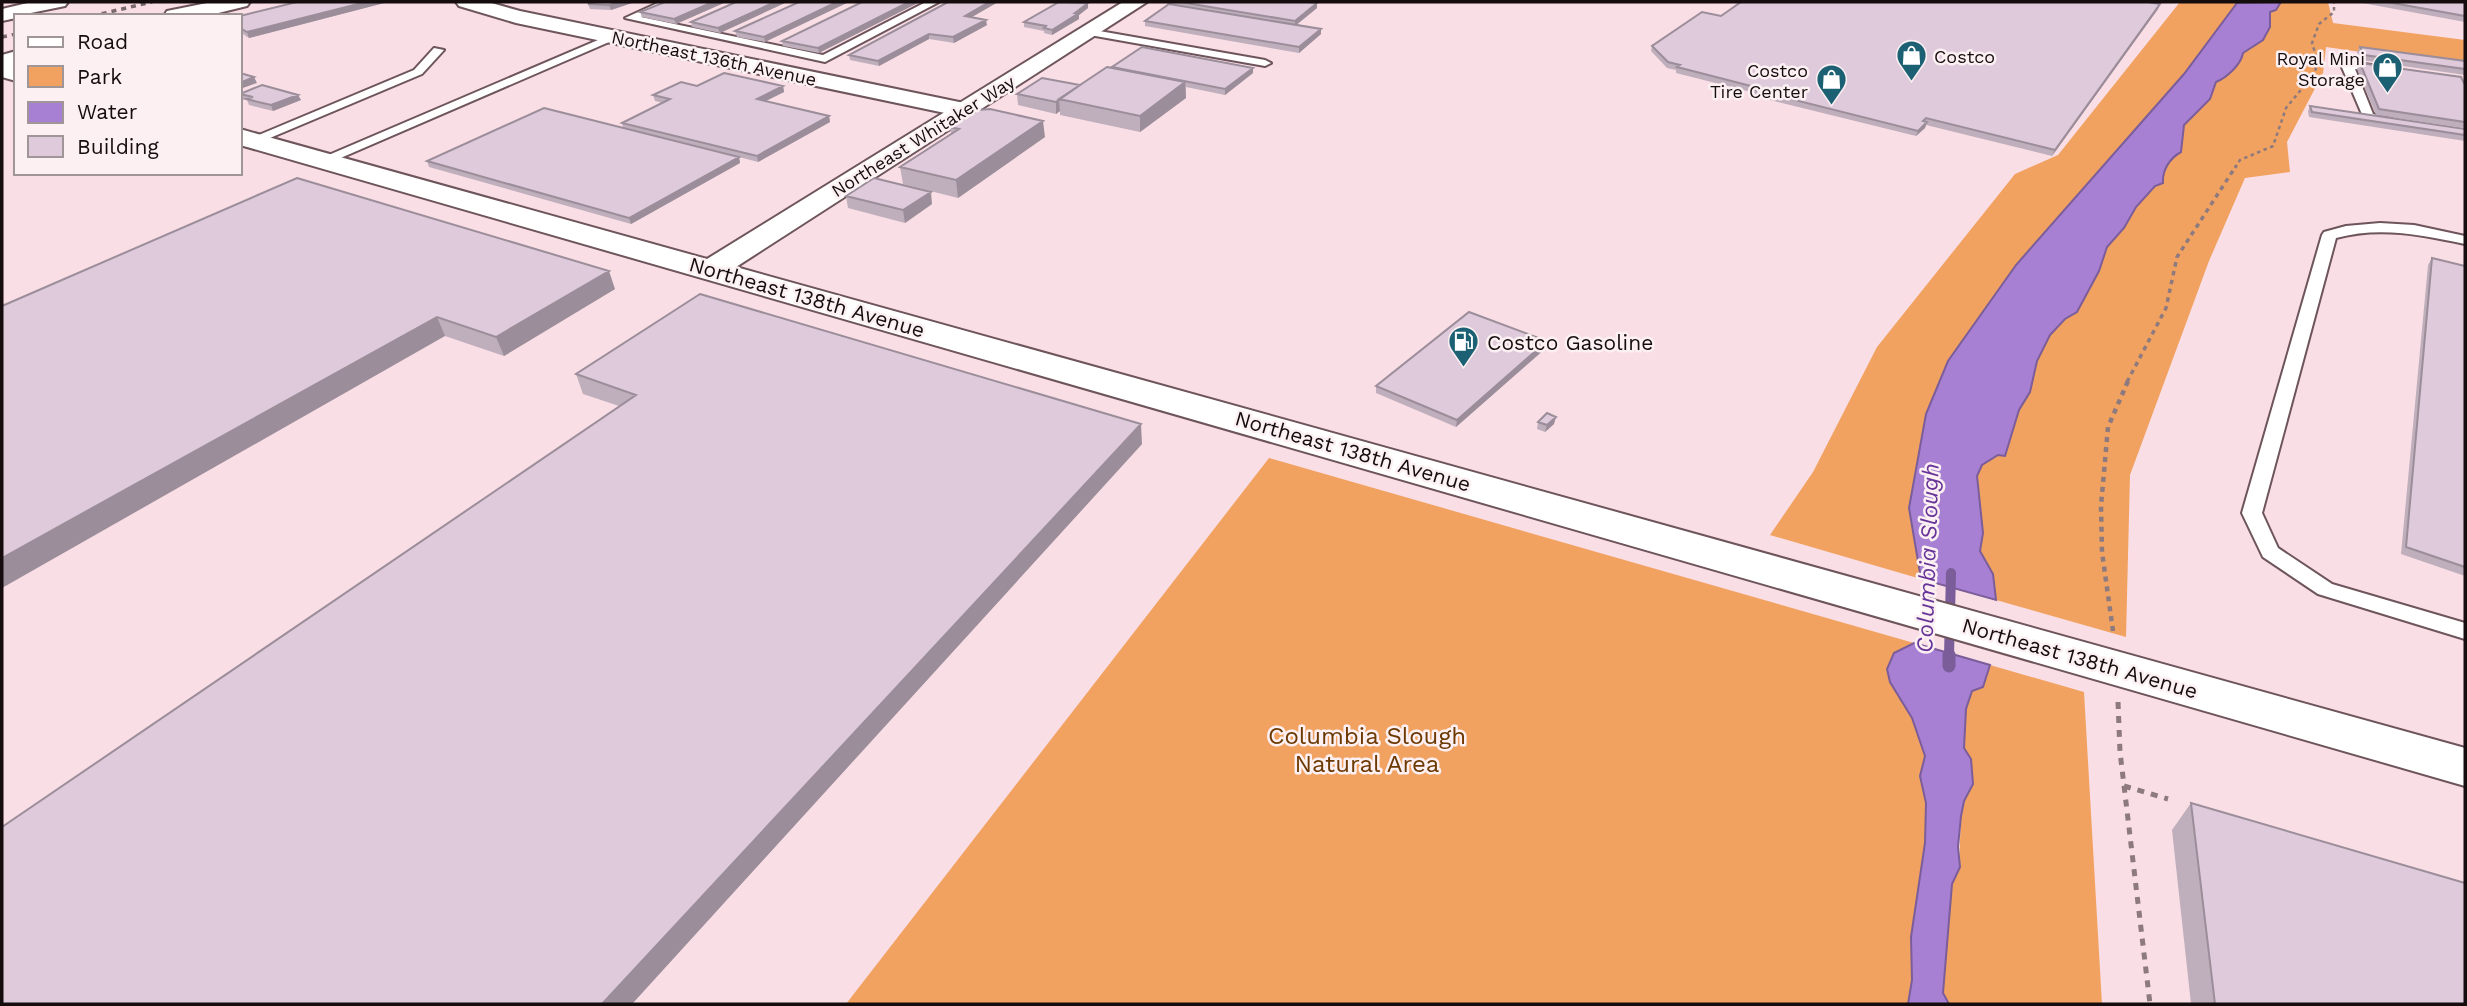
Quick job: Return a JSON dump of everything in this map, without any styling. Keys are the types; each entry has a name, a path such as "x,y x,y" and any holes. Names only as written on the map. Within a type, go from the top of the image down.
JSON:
{"street":[{"path":"2,15 58,2"},
{"path":"184,14 240,2"},
{"name":"Northeast 136th Avenue","path":"466,2 516,17 964,110"},
{"name":"Northeast Whitaker Way","path":"710,270 1137,2"},
{"name":"Northeast 138th Avenue","path":"247,138 2465,767"}],"lane":[{"path":"668,2 630,18 825,59 934,2"},
{"path":"679,28 703,18"},
{"path":"723,37 745,27"},
{"path":"1087,32 1265,63"},
{"path":"769,47 793,36"},
{"path":"324,160 612,37"},
{"path":"247,138 418,72 438,50"},
{"path":"2397,70 2347,65 2368,116 2402,124"},
{"path":"2465,240 2405,227 2354,227 2329,235 2252,513 2270,552 2325,589 2465,631"}],"path":[{"path":"2150,1004 2124,786 2117,668 2102,552 2103,464 2108,427 2136,362 2166,308 2177,257 2240,160 2273,146 2286,108 2314,74 2318,62 2313,39 2319,24 2335,9 2334,2"},
{"path":"2124,786 2168,799"}],"green space":[{"path":"2180,2 2239,2 2184,74 2016,265 1948,361 1926,414 1921,579 1770,535 1813,472 1877,347 2015,174 2058,155"},
{"path":"2281,2 2328,2 2333,23 2465,40 2465,67 2326,47 2323,73 2287,142 2290,172 2245,178 2209,261 2130,475 2126,637 1996,600 1993,574 1980,551 1983,533 1977,476 1982,465 1998,455 2005,456 2019,410 2030,392 2037,361 2050,334 2065,319 2077,312 2099,271 2106,247 2162,175 2169,162 2181,152 2184,125 2209,99 2216,82 2232,70 2243,53 2259,41 2270,27 2270,11 2276,9"},
{"name":"Columbia Slough Natural Area","path":"1269,458 1914,643 1894,653 1890,682 1912,718 1925,756 1920,776 1926,803 1925,843 1911,937 1912,980 1908,1004 846,1004"},
{"path":"1990,665 2084,692 2102,1004 1949,1004 1943,993 1952,884 1959,867 1961,816 1964,801 1973,784 1971,759 1964,748 1966,709 1972,691 1983,687"}],"water":[{"path":"2281,2 2276,10 2270,12 2270,27 2263,40 2243,53 2232,70 2216,82 2210,99 2184,125 2181,152 2168,165 2163,183 2155,186 2136,207 2124,228 2107,247 2099,271 2077,312 2065,319 2050,335 2037,361 2030,392 2019,410 2005,456 1998,455 1982,465 1977,476 1983,533 1980,551 1993,574 1996,600 1921,579 1909,508 1926,414 1948,361 2016,265 2184,74 2237,3"},
{"path":"1914,643 1990,665 1983,687 1972,691 1966,709 1964,748 1971,759 1973,784 1964,801 1958,847 1960,867 1952,884 1943,993 1949,1004 1908,1004 1912,980 1911,937 1925,843 1926,803 1920,776 1925,756 1912,718 1890,682 1887,669 1894,653"}],"building":[{"path":"297,2 366,2 247,32 242,29 242,16"},
{"path":"619,2 609,5 588,4"},
{"path":"665,2 713,2 674,19 640,12"},
{"path":"736,2 775,2 718,28 691,22"},
{"path":"799,2 837,2 764,37 735,31"},
{"path":"862,2 909,2 818,48 782,41"},
{"path":"948,2 989,2 965,16 986,20 953,37 929,34 878,61 849,55"},
{"path":"1059,2 1088,3 1075,13 1079,13 1052,30 1044,28 1046,26 1024,22"},
{"path":"1180,2 1307,2 1317,3 1295,21"},
{"name":"Costco","path":"1741,2 2160,4 2055,150 1926,118 1923,121 1927,122 1918,131 1755,90 1759,88 1677,67 1680,65 1668,62 1652,46 1702,12 1721,16"},
{"path":"2387,2 2465,2 2465,16"},
{"path":"1169,4 1321,29 1299,47 1145,21"},
{"path":"1142,47 1253,68 1225,89 1112,67"},
{"path":"2360,47 2465,61 2465,69 2364,55"},
{"path":"2360,63 2461,77 2465,85 2465,122 2379,109"},
{"path":"1107,67 1185,82 1140,116 1059,99"},
{"path":"724,73 783,86 757,99 829,116 757,156 622,123 670,99 653,95 681,82 697,86"},
{"path":"242,74 254,77 242,82"},
{"path":"1042,78 1080,85 1056,102 1017,94"},
{"path":"262,85 298,95 271,105 246,99 253,97 242,93"},
{"path":"2310,106 2465,129 2465,135 2312,112"},
{"path":"544,108 739,157 629,218 427,161"},
{"path":"990,109 1043,121 956,180 900,167 959,129 950,127 978,110"},
{"path":"297,178 609,271 496,337 437,317 2,558 2,306"},
{"path":"874,178 931,192 903,210 846,196"},
{"path":"2432,258 2465,266 2465,567 2406,547"},
{"path":"700,294 1141,424 602,1004 2,1004 2,827 636,395 576,374"},
{"name":"Costco Gasoline","path":"1469,312 1547,341 1457,420 1376,386"},
{"path":"1547,413 1556,417 1547,425 1538,422"},
{"path":"2191,803 2465,883 2465,1004 2215,1004"}],"waterway":[{"name":"Columbia Slough","path":"1949,656 1951,573"},
{"name":"Columbia Slough","path":"1949,656 1949,666"}],"railway":[{"path":"101,14 152,2"},
{"path":"2,37 14,34"}],"place":[{"name":"Costco","path":"1911,83"},
{"name":"Royal Mini Storage","path":"2388,95"},
{"name":"Costco Tire Center","path":"1831,107"},
{"name":"Costco Gasoline","path":"1464,369"}]}
